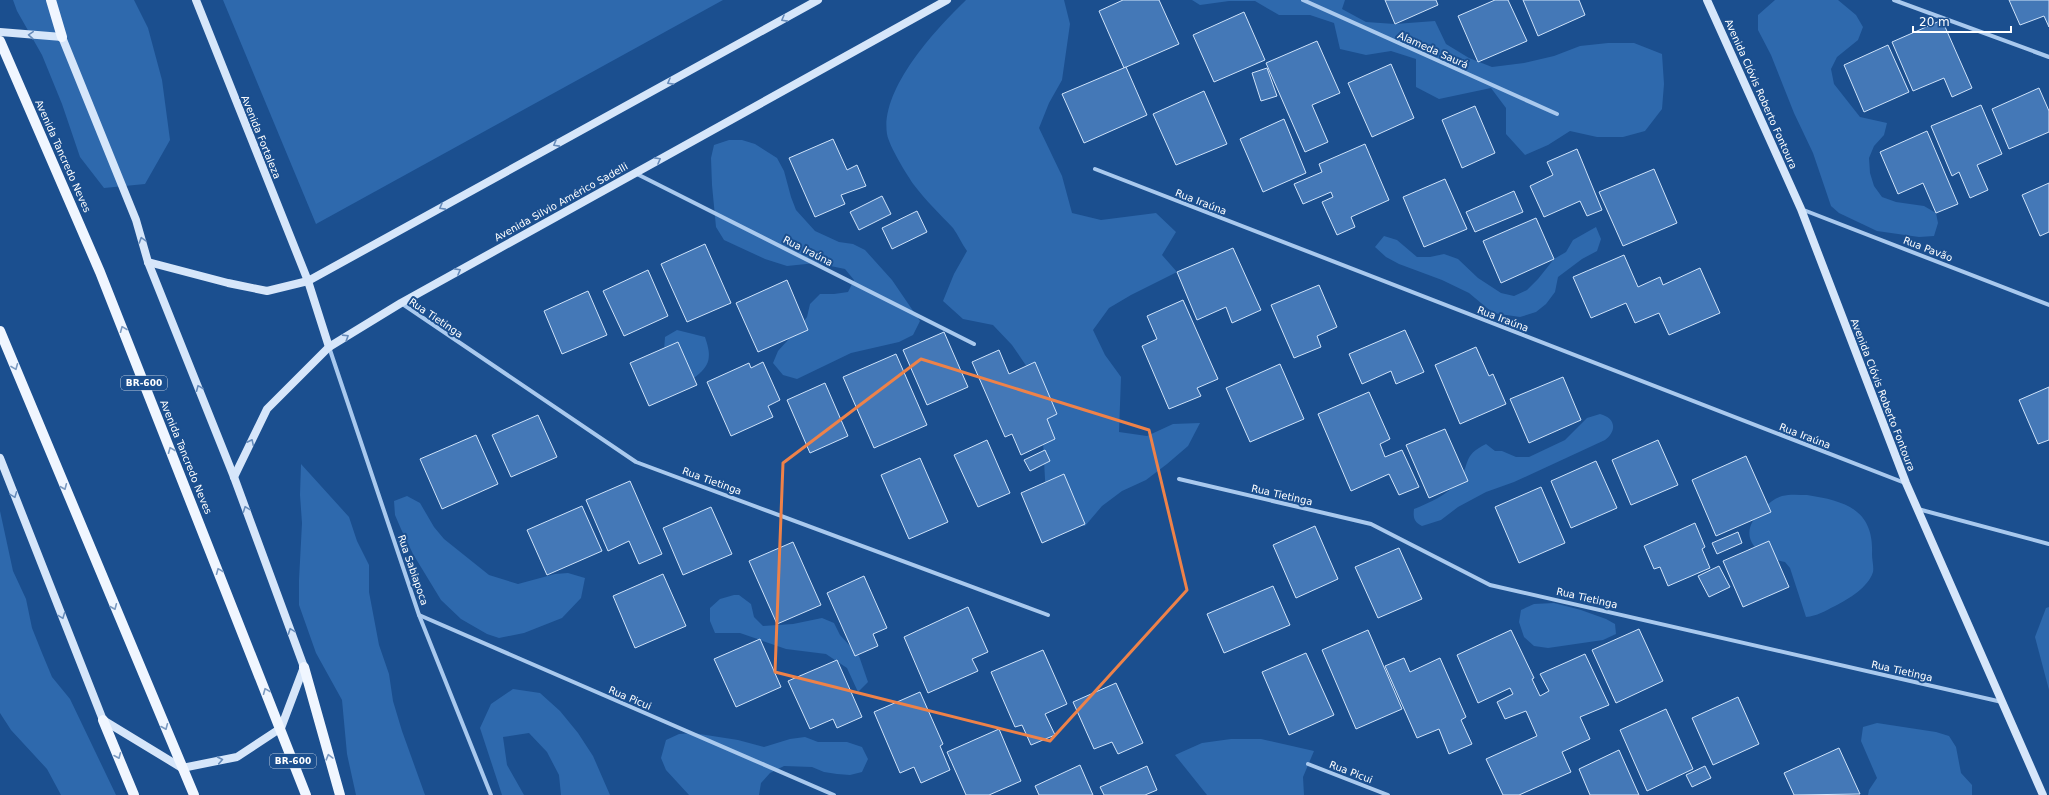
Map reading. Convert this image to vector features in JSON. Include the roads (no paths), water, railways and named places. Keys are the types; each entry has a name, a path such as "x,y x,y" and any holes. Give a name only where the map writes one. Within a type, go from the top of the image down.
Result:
{"main road":[{"path":"51,0 62,37 136,220 148,262 234,477 304,667 340,795"},
{"name":"Avenida Fortaleza","path":"196,0 308,281 329,347"},
{"path":"148,262 228,283 267,291 308,281 818,0"},
{"name":"Avenida Silvio Américo Sadelli","path":"234,477 267,409 329,347 401,303 635,172 948,0"},
{"name":"Avenida Clóvis Roberto Fontoura","path":"1708,0 1801,209 1906,483 2043,795"},
{"path":"0,32 62,37"},
{"name":"Avenida Tancredo Neves","path":"0,41 100,272 281,728 306,795"},
{"path":"0,331 194,795"},
{"path":"0,458 134,795"},
{"path":"103,720 182,768 237,757 281,728 304,667"}],"street":[{"name":"Alameda Saurá","path":"1303,0 1557,114"},
{"path":"1894,0 2049,56"},
{"name":"Rua Iraúna","path":"1095,170 1906,483"},
{"name":"Rua Iraúna","path":"635,172 974,344"},
{"name":"Rua Pavão","path":"1801,209 2049,304"},
{"name":"Rua Tietinga","path":"401,303 636,462 1048,615"},
{"name":"Rua Sabiapoca","path":"329,347 419,615 491,795"},
{"name":"Rua Tietinga","path":"1180,479 1371,524 1490,584 2002,702"},
{"path":"1918,509 2049,544"},
{"name":"Rua Picui","path":"419,615 834,795"},
{"name":"Rua Picui","path":"1308,764 1388,795"}]}
